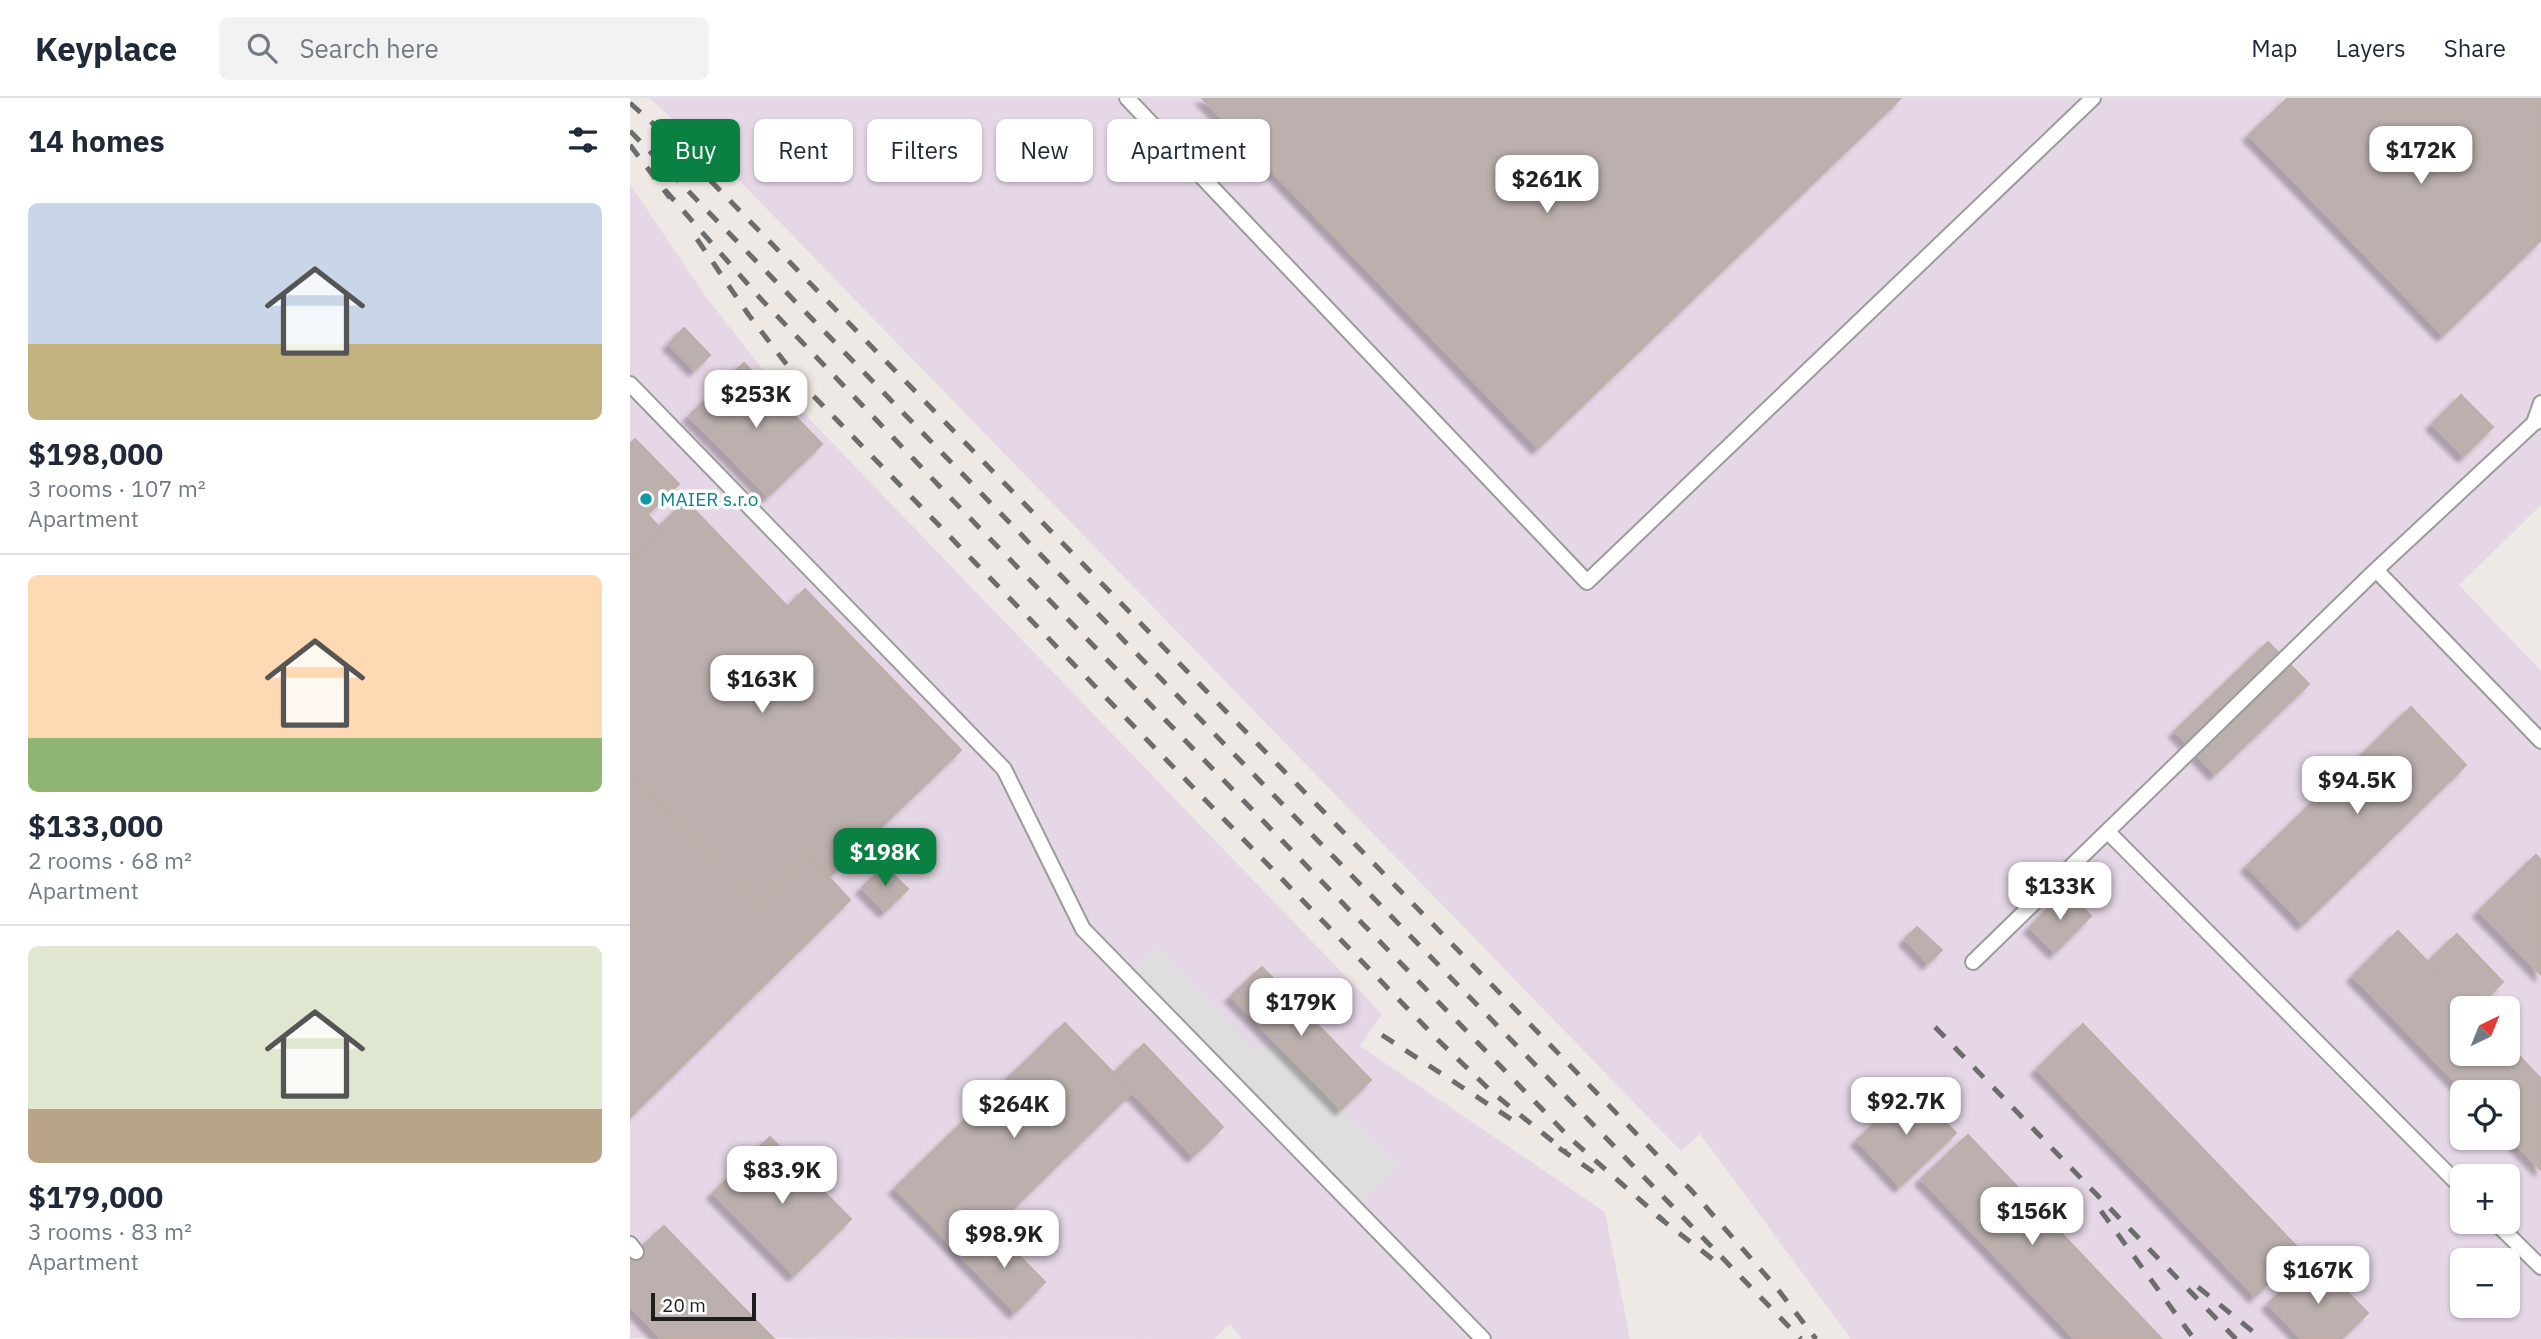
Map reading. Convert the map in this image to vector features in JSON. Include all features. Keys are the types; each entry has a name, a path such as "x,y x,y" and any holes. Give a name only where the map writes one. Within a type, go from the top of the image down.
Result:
{"lane":[{"path":"1127,98 1587,582 2093,98"},
{"path":"630,384 1004,769 1083,929 1483,1339"},
{"path":"1973,962 2376,570 2538,421 2541,402"},
{"path":"2376,570 2541,741"},
{"path":"2108,832 2450,1176"},
{"path":"2508,1234 2541,1267"}],"shaded area":[{"path":"649,98 2541,98 2541,505 2459,585 2541,671 2541,1339 1851,1339 1700,1134 1681,1151 740,181 740,119 672,119"},
{"path":"630,184 706,297 769,377 1382,1014 1360,1046 1605,1212 1630,1339 1242,1339 1230,1324 1214,1339 630,1338"},
{"path":"1158,947 1257,1051 1275,1045 1398,1166 1354,1207 1130,977"}],"building":[{"path":"1202,98 1901,98 1538,448 1270,169 1270,119 1222,119"},
{"path":"2288,98 2541,98 2541,240 2443,335 2249,135"},
{"path":"684,328 710,355 695,370 669,344"},
{"path":"744,363 822,444 768,496 689,416"},
{"path":"2461,395 2493,427 2464,456 2432,424"},
{"name":"MAIER s.r.o","path":"635,439 679,484 647,514 662,530 630,562 630,444"},
{"path":"686,501 788,607 805,589 961,750 830,876 808,854 756,905 630,775 630,562 662,530 659,527"},
{"path":"2268,642 2309,684 2215,774 2175,731"},
{"path":"2411,707 2466,765 2303,924 2247,866"},
{"path":"630,775 756,905 808,854 850,900 630,1117"},
{"path":"2536,855 2541,860 2541,975 2479,911"},
{"path":"885,866 908,889 885,911 862,888"},
{"path":"2066,891 2091,916 2055,952 2030,927"},
{"path":"1917,927 1942,950 1928,963 1905,939"},
{"path":"2398,931 2461,996 2450,996 2450,1066 2520,1066 2520,1057 2541,1079 2541,1170 2520,1148 2520,1080 2453,1080 2353,976"},
{"path":"2457,934 2503,982 2488,996 2461,996 2428,962"},
{"path":"1262,967 1371,1080 1341,1109 1231,996"},
{"path":"1065,1023 1132,1092 963,1257 895,1188"},
{"path":"2083,1024 2301,1251 2255,1296 2037,1069"},
{"path":"1144,1044 1223,1127 1193,1156 1114,1073"},
{"path":"1913,1088 1956,1133 1900,1186 1857,1140"},
{"path":"1968,1135 2162,1339 2075,1339 1921,1179"},
{"path":"770,1137 851,1219 794,1275 713,1193"},
{"path":"664,1226 774,1339 662,1339 630,1306 630,1258"},
{"path":"992,1228 1045,1282 1015,1312 962,1257"},
{"path":"2315,1259 2368,1313 2341,1339 2302,1339 2268,1304"}],"railway":[{"path":"630,103 670,139 1691,1190 1776,1287 1816,1339"},
{"path":"630,131 1801,1339"},
{"path":"630,145 670,198"},
{"path":"665,190 760,298 965,513 1571,1139 1664,1221"},
{"path":"697,239 748,314 800,382 1438,1040 1493,1093 1566,1152"},
{"path":"1935,1027 2236,1339"},
{"path":"1382,1035 1514,1121"},
{"path":"1559,1148 1602,1178"},
{"path":"2101,1211 2194,1339"},
{"path":"1657,1216 1715,1261"},
{"path":"2198,1287 2262,1339"}],"place":[{"name":"MAIER s.r.o","path":"646,499"}]}
